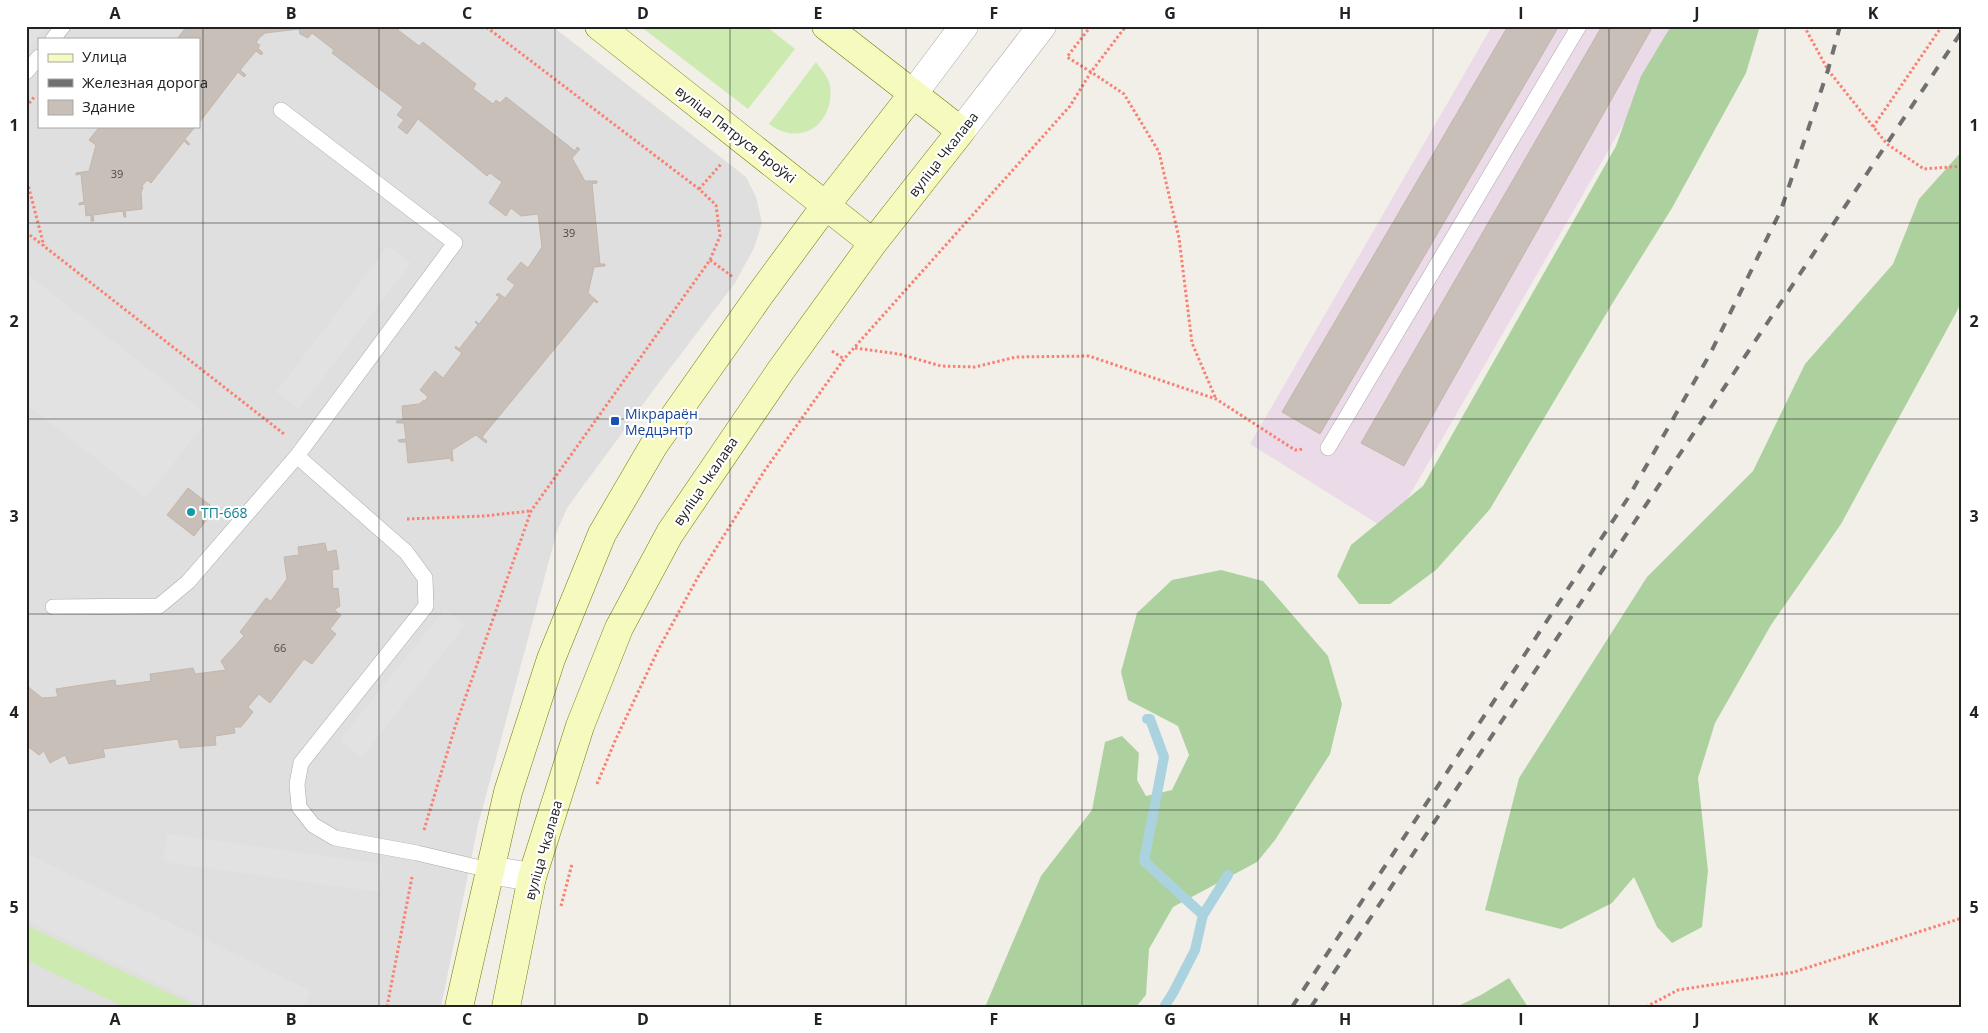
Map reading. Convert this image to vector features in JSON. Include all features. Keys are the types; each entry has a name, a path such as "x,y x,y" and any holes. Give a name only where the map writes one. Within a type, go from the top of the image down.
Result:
{"main road":[{"name":"вуліца Пятруся Броўкі","path":"599,26 873,243"},
{"path":"826,26 960,131"},
{"path":"459,1007 508,792 551,659 602,534 654,445 759,296 912,94"},
{"name":"вуліца Чкалава","path":"506,1007 532,877 584,717 619,628 670,533 776,378 873,243 960,131"}],"street":[{"path":"912,94 964,26"},
{"name":"вуліца Чкалава","path":"960,131 1042,26"},
{"path":"489,870 532,877"}],"lane":[{"path":"54,38 63,26"},
{"path":"1328,448 1578,26"},
{"path":"26,72 38,58"},
{"path":"53,607 159,606 188,582 300,452 455,243 281,110"},
{"path":"300,452 406,552 425,578 426,606 301,763 297,784 299,807 313,825 335,838 417,853 489,870"}],"path":[{"path":"387,1007 417,853 455,727 531,511 710,260 720,236 716,204 699,189 484,26"},
{"path":"1091,26 1067,57 1124,94 1159,152 1179,238 1192,342 1216,399"},
{"path":"596,786 615,740 658,650 698,577 765,470 844,359 1070,106 1091,72 1126,26"},
{"path":"1804,26 1828,70 1886,144 1924,169 1962,166"},
{"path":"1873,127 1942,26"},
{"path":"26,107 38,92"},
{"path":"699,189 728,156"},
{"path":"26,178 44,246"},
{"path":"26,232 300,452"},
{"path":"710,260 740,282"},
{"path":"855,348 899,354 941,366 975,367 1016,357 1089,356 1216,399 1295,450 1328,448"},
{"path":"830,349 844,359"},
{"path":"401,520 484,516 531,511"},
{"path":"560,906 573,860"},
{"path":"1646,1007 1678,990 1794,972 1962,918"}],"shaded area":[{"name":"Мікрараён Медцэнтр","path":"26,26 552,26 746,177 756,197 762,223 754,248 735,283 567,508 557,531 478,825 441,1007 26,1007"},
{"path":"46,26 26,52 26,27"},
{"path":"1492,26 1680,26 1389,531 1250,444"},
{"path":"388,246 411,263 299,409 276,392"},
{"path":"26,273 210,417 146,498 26,404"},
{"path":"445,609 465,625 362,757 340,740"},
{"path":"167,834 383,864 379,892 163,862"},
{"path":"26,853 311,991 303,1007 206,1007 26,920"}],"green space":[{"path":"640,26 766,26 795,49 748,109"},
{"path":"1671,26 1760,26 1746,73 1672,208 1612,304 1490,509 1436,570 1390,604 1359,604 1337,576 1351,545 1423,486 1616,146 1641,76"},
{"path":"816,62 830,85 830,99 827,111 821,121 813,128 793,134 781,131 769,124"},
{"path":"1962,151 1962,300 1841,524 1771,625 1715,723 1698,778 1708,871 1702,927 1672,943 1657,927 1634,877 1612,903 1561,929 1485,910 1519,778 1647,577 1753,471 1805,364 1893,264 1919,199"},
{"path":"1221,570 1263,581 1328,656 1342,704 1330,754 1275,840 1257,862 1173,907 1149,949 1146,995 1136,1007 985,1007 1041,876 1092,810 1105,742 1122,736 1139,753 1137,780 1146,796 1172,790 1189,755 1178,726 1128,700 1121,672 1137,613 1172,580"},
{"path":"26,925 198,1007 124,1007 26,960"},
{"path":"1509,978 1528,1007 1456,1007 1481,995"}],"building":[{"path":"187,26 400,26 398,30 419,46 423,42 476,84 473,89 493,104 496,100 500,103 506,97 575,151 577,147 580,149 572,158 585,181 597,181 597,183 592,184 600,264 605,264 605,266 594,267 588,293 598,302 594,301 482,437 487,441 486,443 476,435 452,450 453,461 451,461 451,458 408,463 406,442 399,442 398,440 406,439 404,423 397,423 396,421 403,420 402,406 419,404 425,401 428,397 420,390 435,371 443,378 462,353 455,348 456,346 459,349 478,325 476,321 479,324 500,297 496,295 498,293 505,298 515,285 507,279 521,262 528,268 542,247 538,214 521,216 511,208 506,216 489,203 502,182 490,173 487,176 418,119 407,134 398,127 404,120 397,115 403,107 332,53 334,50 312,33 308,38 300,34 299,29 265,33 259,38 256,43 260,45 258,48 263,53 261,55 256,51 240,70 246,75 244,77 238,72 200,122 200,38 178,38"},
{"path":"1508,26 1559,26 1320,434 1282,412"},
{"path":"1602,26 1653,26 1404,466 1361,443"},
{"path":"98,128 194,128 185,139 190,144 188,145 184,141 151,183 147,180 142,186 142,209 125,211 126,217 124,217 123,211 93,215 94,221 91,221 91,215 86,216 85,204 79,205 79,203 84,202 81,174 76,175 76,173 89,171 96,145 89,140"},
{"name":"ТП-668","path":"188,488 215,509 194,536 167,515"},
{"path":"325,543 327,552 336,550 339,569 332,570 333,589 338,588 340,606 334,610 341,615 330,629 336,634 312,664 304,659 270,703 259,694 248,707 253,712 241,727 234,727 235,733 215,736 216,745 180,748 178,739 103,749 105,757 69,764 65,755 50,763 44,751 39,755 26,745 26,685 42,698 58,697 56,689 115,680 116,686 151,681 150,674 193,668 195,674 226,670 221,661 244,636 240,632 266,598 271,601 287,579 284,557 299,555 298,547"}],"waterway":[{"path":"1147,719 1150,719 1164,757 1144,861 1203,915 1195,950 1164,1007"},
{"path":"1203,915 1228,875"}],"railway":[{"path":"1292,1007 1628,498 1710,354 1781,210 1828,70 1840,26"},
{"path":"1311,1007 1962,31"}],"place":[{"name":"Мікрараён Медцэнтр","path":"615,421"},
{"name":"ТП-668","path":"191,512"}]}
